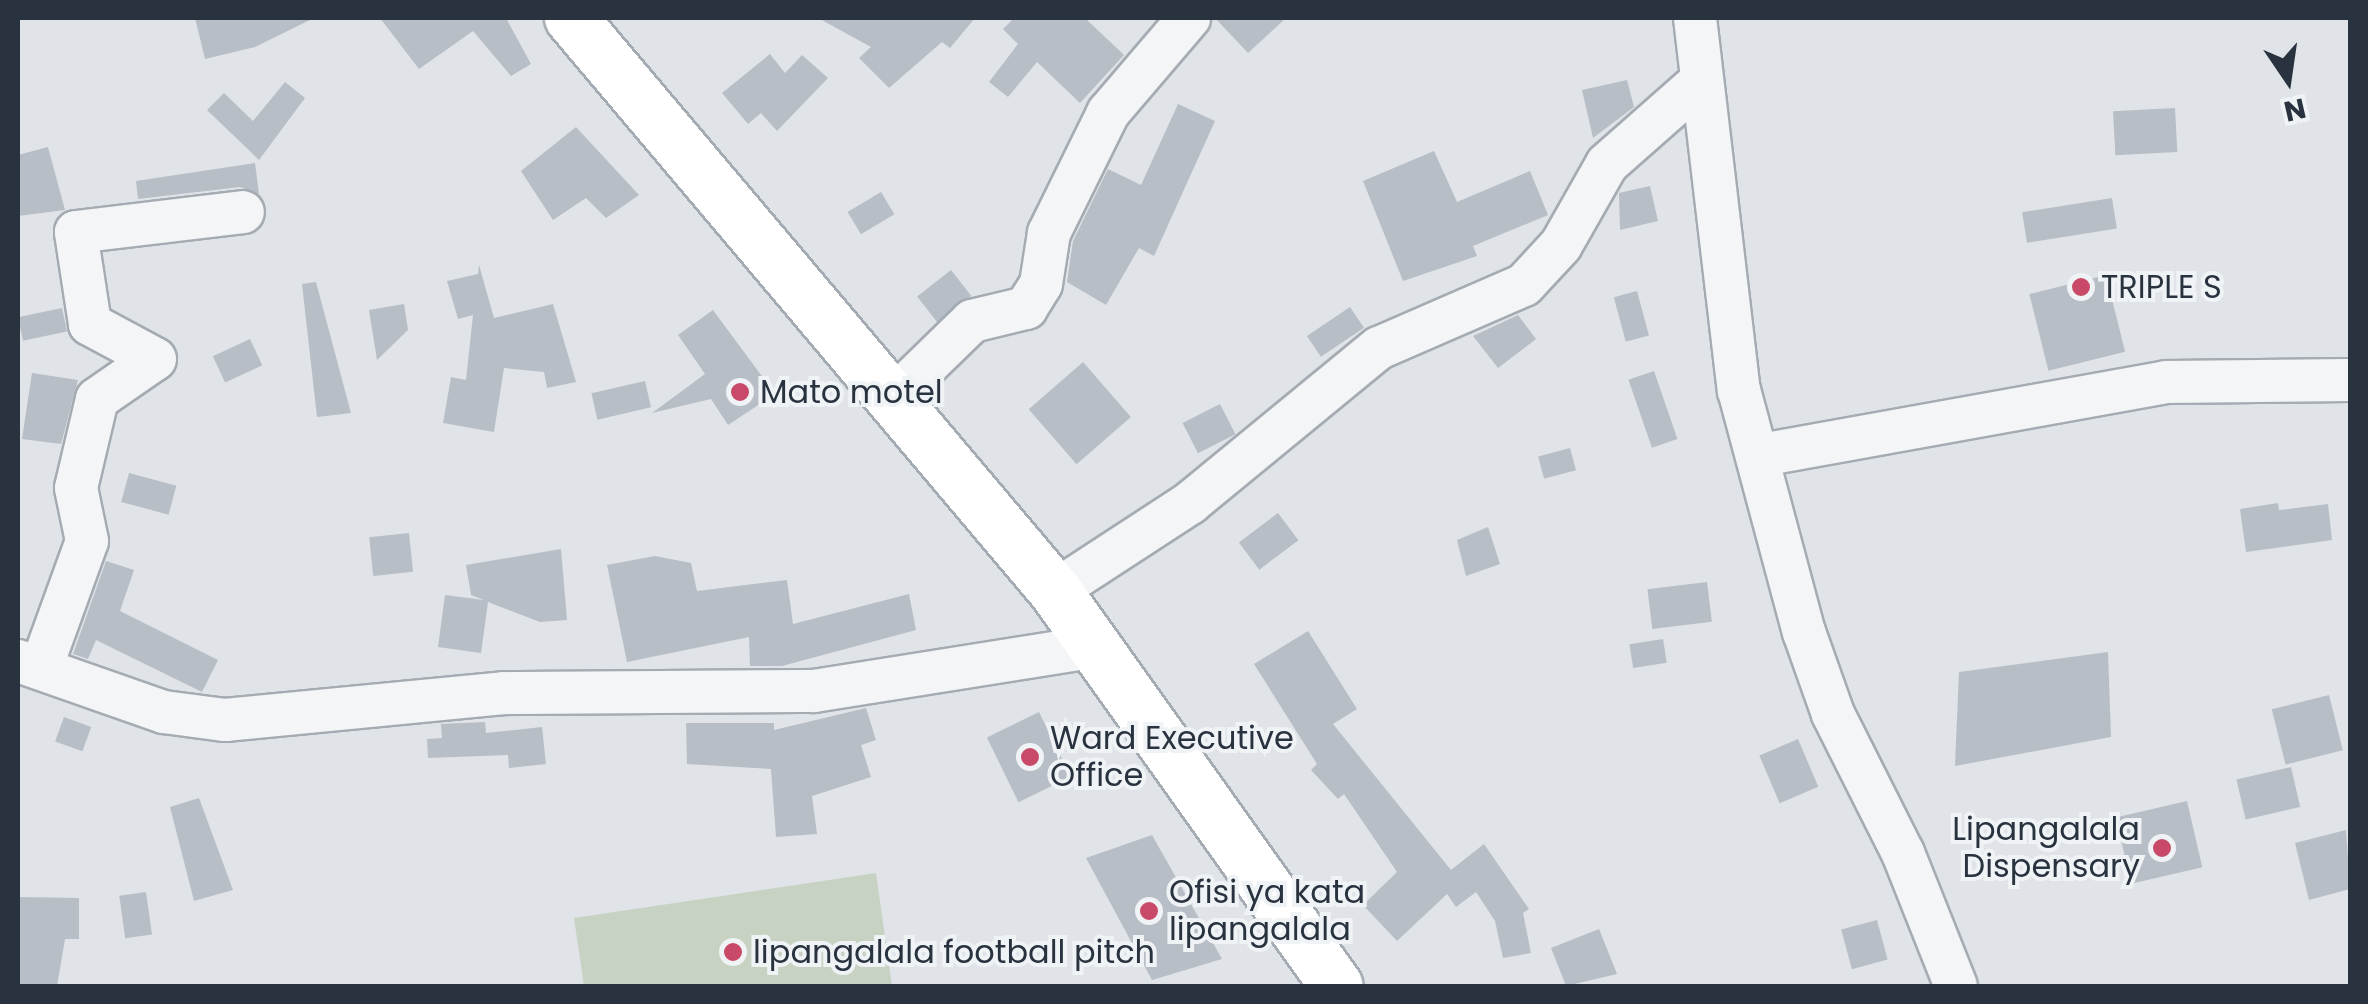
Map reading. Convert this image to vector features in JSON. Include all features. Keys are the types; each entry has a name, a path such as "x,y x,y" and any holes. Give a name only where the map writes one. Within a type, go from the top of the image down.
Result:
{"main road":[{"path":"571,18 896,395 1055,590 1336,986"}],"street":[{"path":"896,395 972,321 1026,308 1041,284 1049,233 1108,113 1189,18"},
{"path":"1695,18 1736,372 1833,714 1903,853 1956,986"},
{"path":"1055,590 1203,492 1379,348 1524,284 1561,245 1607,164 1700,82"},
{"path":"243,212 76,232 90,324 155,359 97,399 76,488 87,540 29,665 164,712 225,720 504,692 814,690 1093,647"},
{"path":"1761,455 2166,382 2350,380"}],"green space":[{"name":"lipangalala football pitch","path":"876,873 892,986 584,986 574,918"}],"building":[{"path":"195,18 314,18 255,47 205,59"},
{"path":"380,18 506,18 531,64 511,76 473,31 419,69"},
{"path":"818,18 975,18 950,48 942,42 889,88 859,58 871,47"},
{"path":"1014,18 1085,18 1124,55 1080,103 1037,62 1008,97 989,82 1018,44 1003,29"},
{"path":"1215,18 1286,18 1248,53"},
{"path":"770,54 785,73 802,55 828,78 777,131 761,113 748,124 722,93"},
{"path":"1627,80 1634,107 1593,138 1582,90"},
{"path":"285,82 305,98 259,160 207,110 224,93 253,121"},
{"path":"1178,104 1215,121 1154,256 1139,248 1106,305 1067,282 1073,241 1108,169 1141,185"},
{"path":"2175,108 2177,152 2115,155 2113,111"},
{"path":"576,127 639,195 606,218 586,198 553,220 521,171"},
{"path":"48,147 65,210 18,216 18,155"},
{"path":"1434,151 1457,202 1530,171 1548,215 1473,246 1477,256 1403,281 1363,181"},
{"path":"255,163 259,194 240,187 138,199 136,181"},
{"path":"1650,186 1658,221 1620,230 1619,193"},
{"path":"881,192 894,214 861,234 848,212"},
{"path":"2112,198 2117,229 2027,243 2022,212"},
{"path":"479,265 494,318 553,304 576,382 547,388 544,372 504,368 494,432 443,423 451,377 466,380 473,315 458,319 447,281 478,274"},
{"path":"951,270 971,296 937,322 917,296"},
{"path":"2106,275 2125,352 2048,371 2029,294"},
{"path":"316,282 351,413 317,417 302,284"},
{"path":"1637,291 1649,335 1626,342 1614,297"},
{"path":"404,304 408,330 377,360 369,310"},
{"path":"1350,307 1364,328 1321,357 1307,336"},
{"path":"62,308 67,331 23,341 18,317"},
{"path":"713,310 775,394 728,425 711,399 652,413 705,374 678,335"},
{"path":"1518,315 1536,339 1498,368 1473,336"},
{"path":"250,339 262,365 225,383 213,356"},
{"path":"1083,362 1131,417 1077,464 1029,409"},
{"path":"1654,371 1677,439 1652,448 1628,380"},
{"path":"32,373 78,380 61,444 22,439"},
{"path":"645,381 651,407 597,420 591,393"},
{"path":"1220,404 1235,434 1198,453 1183,423"},
{"path":"1570,448 1576,470 1544,479 1538,457"},
{"path":"129,473 176,486 169,515 121,502"},
{"path":"2278,503 2279,510 2328,504 2332,540 2246,552 2240,509"},
{"path":"1278,513 1298,540 1259,570 1239,542"},
{"path":"1488,527 1500,564 1466,576 1457,540"},
{"path":"409,533 413,572 373,576 369,537"},
{"path":"561,549 567,620 540,622 488,602 481,653 438,647 445,595 484,600 471,595 466,565"},
{"path":"655,556 691,563 697,591 787,580 793,624 909,594 916,630 782,666 750,666 749,637 627,662 607,565"},
{"path":"106,561 134,570 120,611 218,660 202,692 96,640 88,659 73,654"},
{"path":"1707,582 1712,622 1652,629 1647,589"},
{"path":"1308,631 1357,709 1333,724 1451,870 1484,844 1529,909 1523,913 1531,953 1503,958 1495,921 1476,892 1456,907 1447,894 1397,941 1363,905 1397,872 1344,794 1338,799 1311,770 1317,764 1254,664"},
{"path":"1663,639 1667,663 1633,668 1629,644"},
{"path":"2108,652 2111,737 1955,766 1959,672"},
{"path":"2329,695 2343,750 2286,765 2272,709"},
{"path":"866,708 876,740 861,745 871,777 812,796 817,834 776,837 771,769 687,764 686,723 774,723 774,730"},
{"path":"1039,712 1071,777 1018,802 987,737"},
{"path":"64,717 91,727 82,751 55,741"},
{"path":"485,722 486,733 542,727 546,764 509,768 508,755 428,758 427,739 442,738 441,724"},
{"path":"1798,739 1818,787 1780,803 1759,755"},
{"path":"2291,767 2300,807 2246,820 2236,780"},
{"path":"199,798 233,890 194,901 170,807"},
{"path":"2187,801 2202,867 2131,884 2116,817"},
{"path":"2346,830 2350,889 2309,900 2295,843"},
{"path":"1152,835 1222,959 1152,980 1086,858"},
{"path":"146,892 152,935 125,938 119,896"},
{"path":"18,897 79,898 79,939 65,939 57,986 18,986"},
{"path":"1877,920 1888,960 1852,969 1841,930"},
{"path":"1599,929 1617,974 1566,986 1551,948"}],"place":[{"name":"TRIPLE S","path":"2081,287"},
{"name":"Mato motel","path":"740,392"},
{"name":"Ward Executive Office","path":"1030,757"},
{"name":"Lipangalala Dispensary","path":"2162,848"},
{"name":"Ofisi ya kata lipangalala","path":"1149,911"},
{"name":"lipangalala football pitch","path":"733,952"}]}
